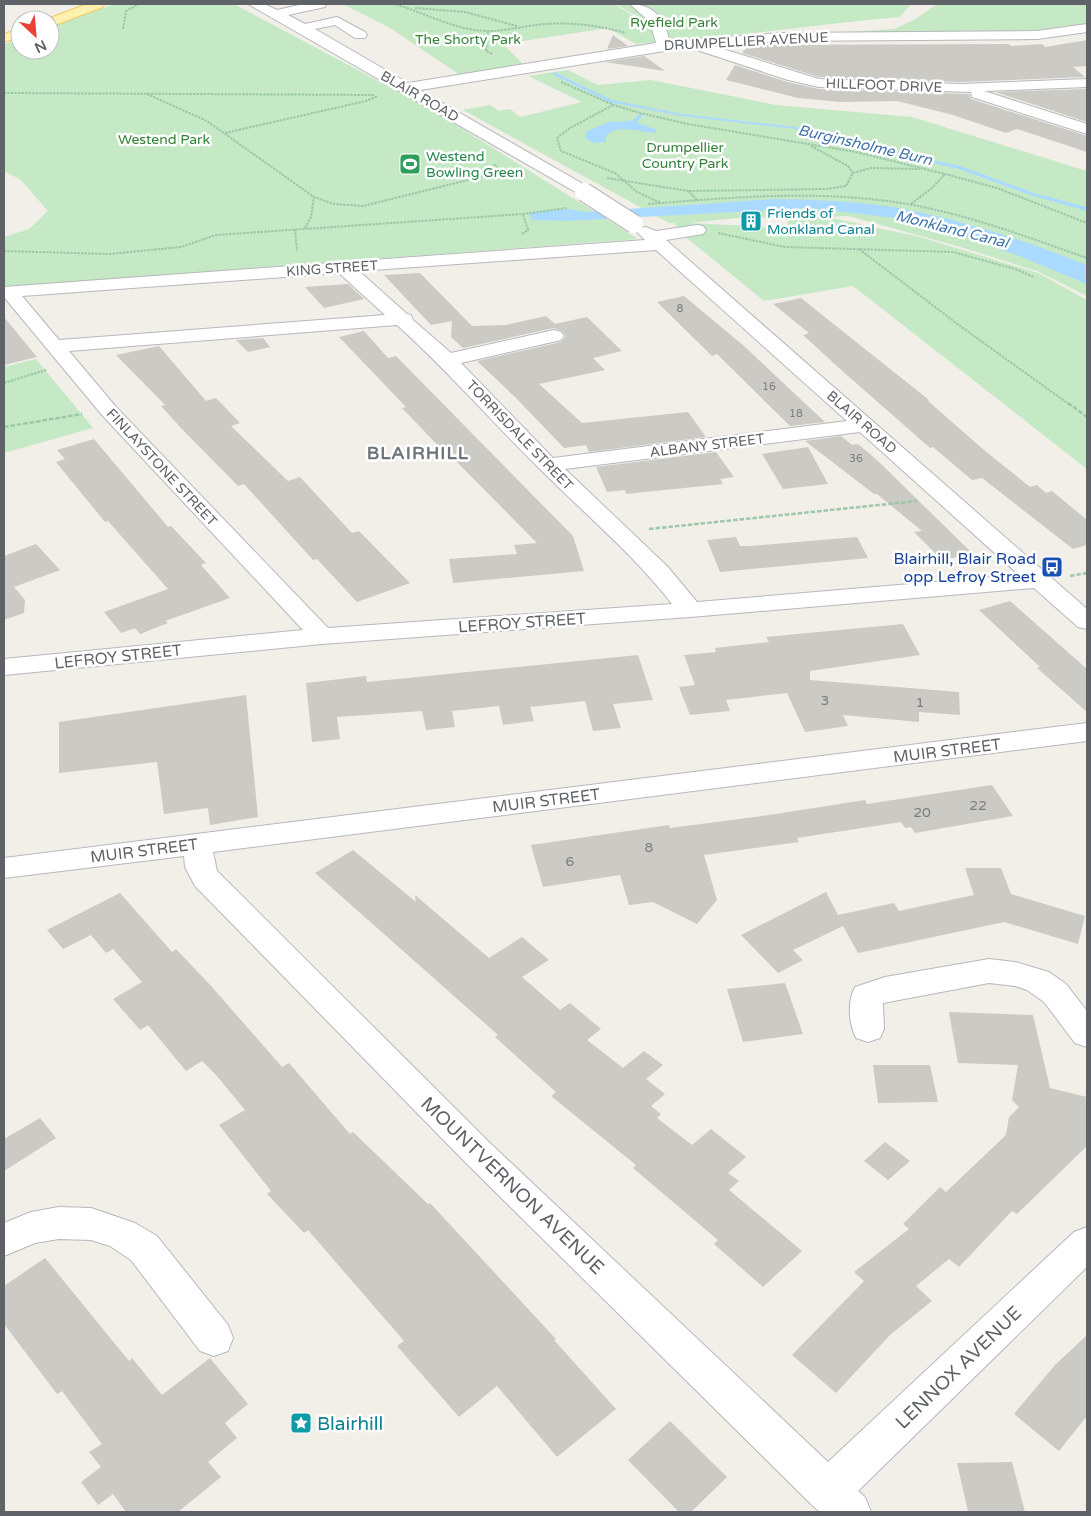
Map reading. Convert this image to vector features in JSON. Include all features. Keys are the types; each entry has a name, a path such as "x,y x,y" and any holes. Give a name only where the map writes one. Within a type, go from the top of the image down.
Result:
{"main road":[{"path":"60,18 98,4"}],"street":[{"name":"BLAIR ROAD","path":"254,4 303,28 407,88 584,192 657,240 1087,622"},
{"path":"636,4 652,15 662,29 663,43 666,45"},
{"path":"277,14 319,7 360,35"},
{"path":"303,28 337,21"},
{"name":"DRUMPELLIER AVENUE","path":"407,88 688,42 783,37 1037,35 1087,28"},
{"name":"HILLFOOT DRIVE","path":"688,42 804,81 961,88 1087,83"},
{"path":"961,88 1087,129"},
{"name":"KING STREET","path":"6,292 344,268 657,240 697,230"},
{"name":"TORRISDALE STREET","path":"344,268 407,322 447,360 548,465 659,571 690,610"},
{"name":"FINLAYSTONE STREET","path":"6,292 108,410 322,636"},
{"path":"277,345 271,339 407,322"},
{"path":"53,346 407,322"},
{"path":"447,360 554,336"},
{"name":"ALBANY STREET","path":"548,465 865,425"},
{"name":"LEFROY STREET","path":"4,667 322,636 690,610 1040,580"},
{"name":"MUIR STREET","path":"4,868 1087,732"},
{"name":"MOUNTVERNON AVENUE","path":"197,844 200,867 206,878 478,1153 839,1502"},
{"path":"868,1029 866,996 885,989 989,971 1015,974 1038,981 1055,993 1087,1034"},
{"path":"4,1240 31,1228 58,1223 91,1224 122,1234 144,1248 214,1338"},
{"name":"LENNOX AVENUE","path":"839,1502 1087,1243"}],"path":[{"path":"123,29 126,11 139,4"},
{"path":"393,4 414,8 465,12 520,27"},
{"path":"414,8 440,21 488,31 547,24 596,25 622,30 649,48"},
{"path":"532,68 614,105 688,124 728,129 856,152 929,170 997,188 1087,223"},
{"path":"4,94 381,95 366,101 225,133"},
{"path":"148,94 207,121 314,197 344,206 372,204 495,173 498,169 487,160"},
{"path":"614,105 599,116 566,129 557,138 562,151 615,173 619,179 637,192 661,203"},
{"path":"811,145 848,166 853,173"},
{"path":"565,182 619,179 688,191 827,189 846,186 853,173 871,168 929,170"},
{"path":"911,204 932,188 945,174"},
{"path":"688,191 697,201"},
{"path":"643,205 812,195 911,204 1017,233 1087,258"},
{"path":"305,228 312,217 314,197"},
{"path":"4,252 109,254 181,247 216,235 523,214 574,208"},
{"path":"697,230 733,235 785,247 966,254 1015,268 1034,277"},
{"path":"859,249 956,323 1087,417"},
{"path":"4,383 68,362"},
{"path":"4,427 108,410"},
{"path":"616,532 948,498"}],"green space":[{"name":"Westend Park","path":"115,4 234,4 429,108 638,239 4,287 4,237 29,229 48,211 21,180 4,171 4,44 10,42 10,60 60,60 60,23"},
{"name":"The Shorty Park","path":"343,4 614,4 651,26 655,42 636,44 608,28 503,44 523,64 460,75 390,28"},
{"name":"Ryefield Park","path":"616,4 911,4 900,17 659,42 656,27"},
{"path":"937,4 1087,4 1087,25 1036,31 830,33 895,29 917,18"},
{"name":"Drumpellier Country Park","path":"568,70 598,85 651,80 776,105 912,117 1087,171 1087,296 1037,271 964,248 848,216 828,217 920,237 1038,273 1087,300 1087,469 853,286 764,301 682,234 674,223 669,223 463,110 490,105 499,111 510,109 520,117 582,102 528,76","holes":["790,217 786,228 690,223 737,218"]},
{"path":"36,359 93,428 4,453 4,367"}],"water":[{"path":"632,121 655,129 657,132 618,130 606,136 606,142 593,143 585,138 586,132 608,122"},
{"name":"Monkland Canal","path":"775,199 824,200 872,204 928,214 974,226 1020,240 1087,265 1087,284 1022,257 966,237 896,218 810,208 565,221 532,220 529,213 569,209 585,212"}],"building":[{"path":"613,35 628,46 607,49"},
{"path":"1087,40 1087,66 1073,67 1085,77 961,82 819,77 742,53 749,45 1009,44 1011,46 1042,44 1045,47"},
{"path":"644,56 665,71 605,62"},
{"path":"735,65 787,82 819,89 969,94 971,99 1087,136 1087,152 1017,129 1006,133 953,115 897,101 840,102 798,98 726,80"},
{"path":"1087,89 1087,122 995,92"},
{"path":"420,273 472,326 506,325 546,316 555,324 587,317 622,351 593,358 605,370 539,384 582,423 688,412 706,437 589,452 586,445 564,448 477,361 561,342 566,336 562,331 554,328 463,348 451,337 452,321 431,325 384,275"},
{"path":"348,284 364,299 324,308 305,287"},
{"path":"684,296 744,346 825,422 790,426 717,354 712,356 657,302"},
{"path":"801,298 929,400 984,450 1030,487 1037,485 1046,493 1052,491 1087,520 1087,545 1073,549 982,478 972,480 933,447 930,448 803,335 809,333 773,304"},
{"path":"4,317 37,357 4,365"},
{"path":"364,331 388,358 396,356 573,536 584,571 453,583 449,559 517,554 514,545 537,543 451,456 449,457 402,408 406,407 339,337"},
{"path":"263,338 270,347 248,352 236,340"},
{"path":"159,346 206,401 216,398 240,423 231,426 288,481 300,477 352,533 359,531 410,583 357,602 317,559 313,560 244,484 238,486 180,427 161,406 165,405 116,355"},
{"path":"841,436 852,445 858,444 878,461 973,554 942,560 914,532 922,531 877,494 874,494 805,441"},
{"path":"94,439 168,527 171,526 206,563 201,565 230,598 165,621 168,623 140,634 135,628 121,633 104,612 168,589 108,521 105,522 56,462 65,459 57,450"},
{"path":"808,447 828,484 783,489 762,454"},
{"path":"716,452 734,477 720,479 723,484 626,494 625,490 607,492 596,467"},
{"path":"736,537 740,546 750,546 857,537 868,558 720,572 707,540"},
{"path":"36,544 60,570 14,587 25,600 24,613 4,620 4,556"},
{"path":"1010,601 1087,669 1087,712 1037,668 1040,667 979,610"},
{"path":"903,624 920,655 810,671 810,680 959,692 960,715 919,712 919,722 843,715 848,726 805,732 787,693 726,700 730,711 690,715 679,687 695,685 684,655 716,652 715,648 769,642 766,637"},
{"path":"638,655 653,700 613,704 621,728 593,731 585,701 530,707 534,721 503,725 499,706 452,711 455,727 426,730 422,711 337,717 340,739 312,742 306,683 366,676 367,682"},
{"path":"246,695 258,817 210,825 208,808 164,814 157,762 59,773 59,722"},
{"path":"992,785 1013,816 915,833 911,827 905,828 901,822 797,838 799,842 704,855 717,900 697,924 653,902 629,905 620,875 543,887 531,845 669,825 670,828 769,815 865,800 867,804"},
{"path":"353,850 416,902 415,895 489,958 522,937 549,960 522,977 560,1010 570,1003 601,1029 587,1040 623,1068 644,1051 663,1065 646,1079 665,1094 651,1106 661,1114 657,1118 692,1145 711,1129 746,1157 728,1173 739,1181 729,1190 802,1251 763,1287 714,1244 718,1240 633,1168 636,1165 551,1096 556,1092 495,1037 498,1035 315,873"},
{"path":"965,868 1001,868 1011,894 1085,916 1078,944 1004,922 858,953 843,926 793,950 803,960 778,973 741,935 826,892 838,915 894,903 899,911 974,895"},
{"path":"120,893 172,952 176,949 212,987 282,1067 289,1063 350,1134 353,1132 428,1204 430,1203 556,1339 554,1340 616,1409 557,1457 497,1386 459,1417 397,1346 404,1341 308,1230 304,1233 267,1194 271,1191 219,1125 245,1110 202,1061 186,1071 148,1025 140,1030 113,999 142,982 113,949 106,953 91,935 63,949 47,930"},
{"path":"785,983 803,1034 743,1042 727,989"},
{"path":"949,1012 1033,1015 1050,1088 1087,1097 1087,1146 1017,1214 1012,1211 959,1267 949,1259 916,1286 932,1301 890,1335 836,1393 792,1355 864,1281 854,1272 909,1229 903,1224 940,1187 946,1192 1006,1135 1009,1117 1019,1107 1012,1100 1018,1065 958,1063"},
{"path":"873,1065 930,1065 938,1102 878,1103"},
{"path":"40,1118 56,1138 4,1171 4,1139"},
{"path":"885,1142 910,1161 888,1180 864,1161"},
{"path":"45,1258 129,1361 132,1358 162,1395 210,1358 248,1404 225,1423 237,1438 208,1462 221,1477 178,1512 126,1512 113,1494 98,1505 81,1482 101,1467 89,1452 102,1444 62,1391 57,1394 4,1324 4,1286"},
{"path":"1087,1335 1087,1416 1059,1451 1014,1414 1055,1365"},
{"path":"670,1421 727,1477 691,1512 679,1512 628,1460"},
{"path":"1012,1462 1025,1512 968,1512 957,1463"}],"waterway":[{"name":"Burginsholme Burn","path":"554,73 611,101 682,115 813,130 867,146 961,168 1032,194 1087,209"},
{"path":"634,122 642,114"}],"place":[{"name":"Westend Bowling Green","path":"410,164"},
{"name":"Friends of Monkland Canal","path":"751,221"},
{"name":"Blairhill, Blair Road opp Lefroy Street","path":"1052,567"},
{"name":"Blairhill","path":"301,1423"}],"district":[{"name":"BLAIRHILL","path":"418,453"}]}
